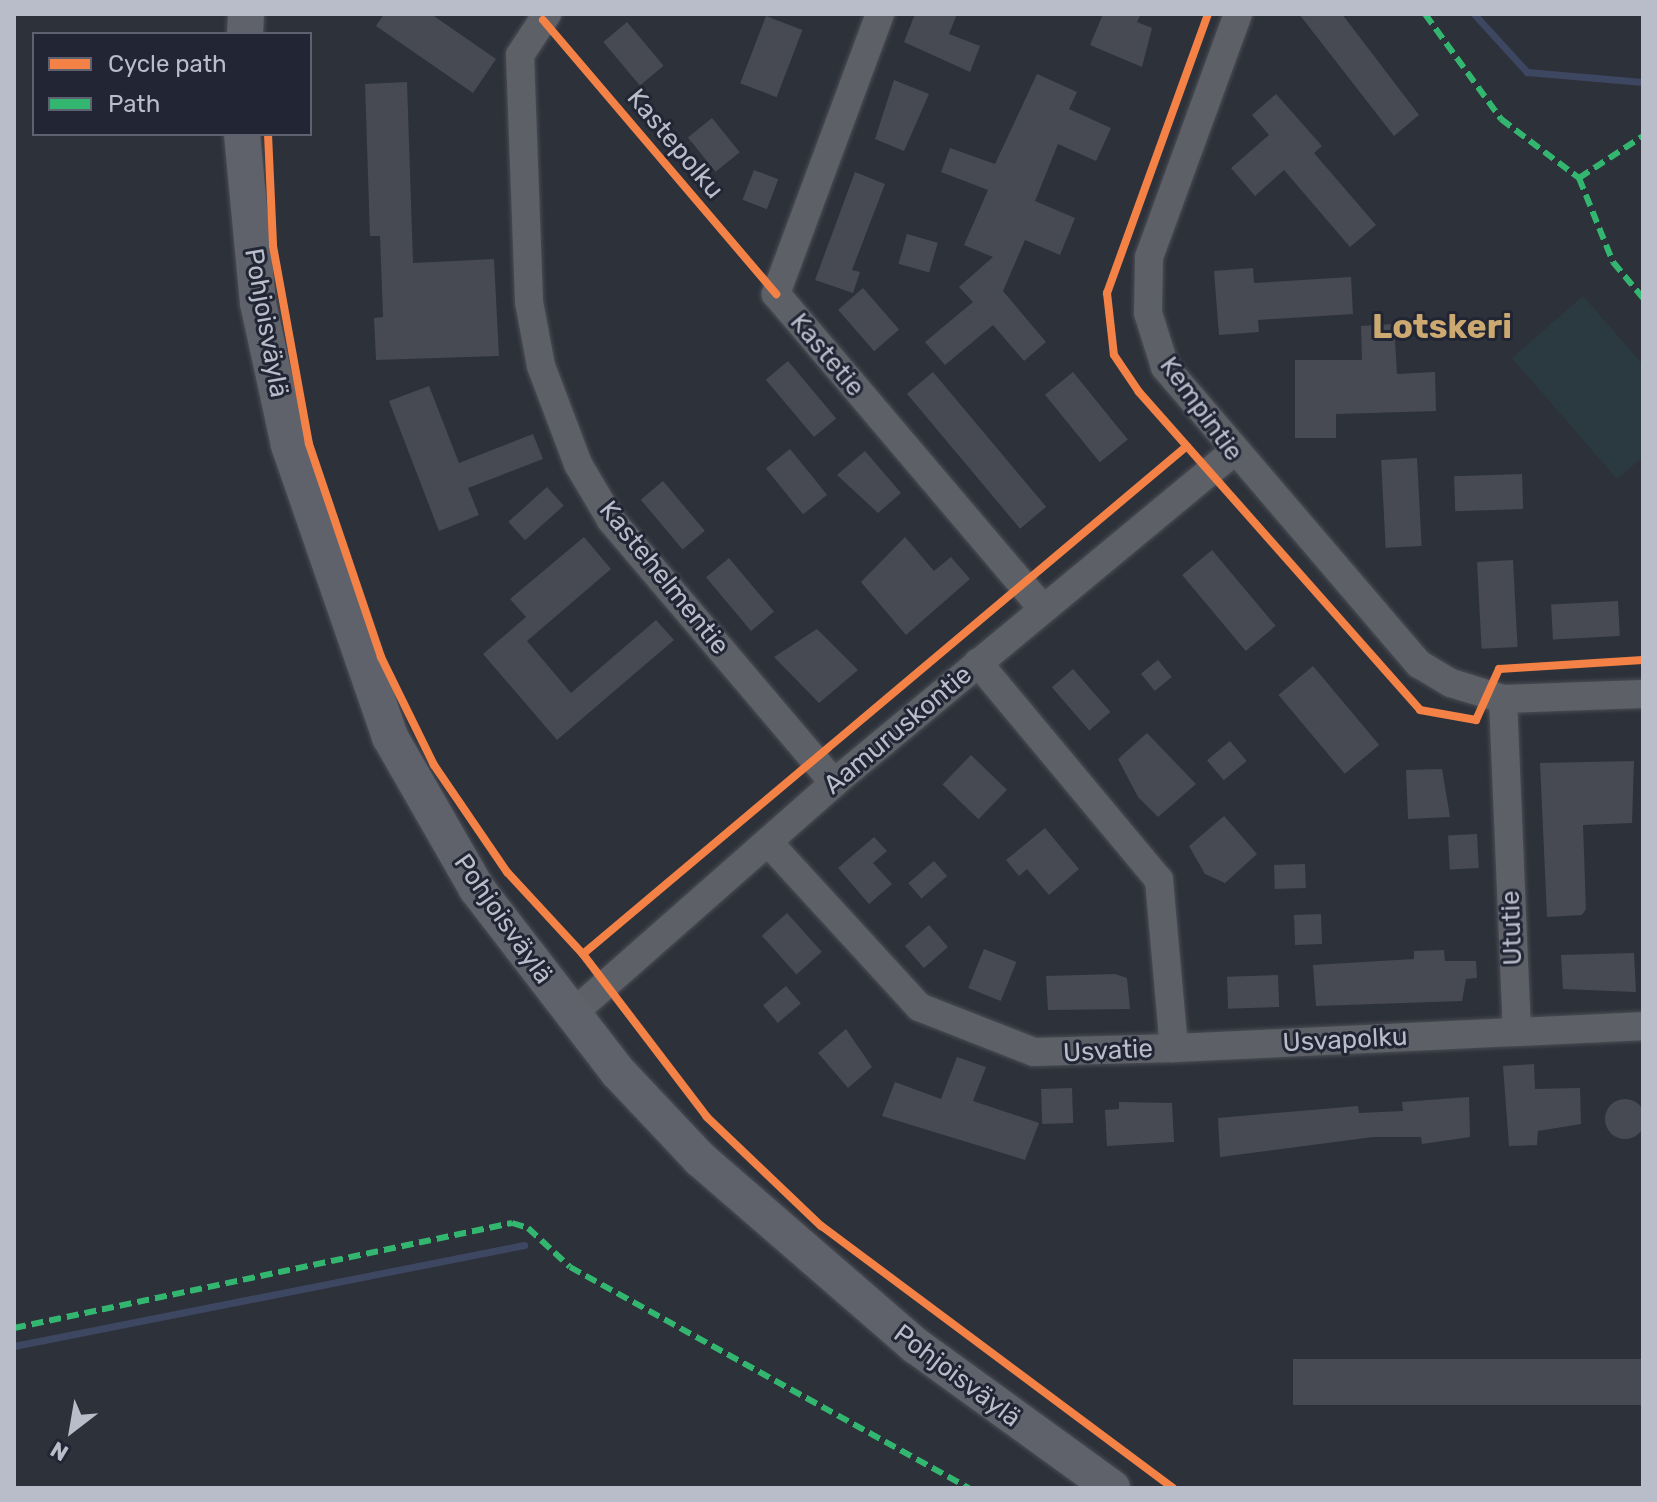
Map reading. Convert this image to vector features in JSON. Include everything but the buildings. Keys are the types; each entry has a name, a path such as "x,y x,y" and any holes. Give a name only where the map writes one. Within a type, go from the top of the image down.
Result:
{"main road":[{"name":"Pohjoisväylä","path":"242,136 258,303 289,445 390,737 477,889 571,1015 700,1159 807,1259 1112,1488"}],"street":[{"name":"Kastetie","path":"880,14 776,294 1041,607"},
{"name":"Kempintie","path":"1238,14 1156,229 1147,284 1165,367 1232,453 1419,664 1451,683 1503,699 1643,694"},
{"name":"Kastehelmentie","path":"545,17 520,55 529,302 541,366 567,436 611,520 834,783"},
{"name":"Aamuruskontie","path":"571,1015 834,783 1041,607 1232,453"},
{"name":"Usvatie","path":"768,842 919,1007 1043,1053 1174,1048 1159,880 978,663"},
{"name":"Ututie","path":"1503,699 1517,1032"},
{"path":"1517,1032 1643,1026"},
{"name":"Usvapolku","path":"1174,1048 1517,1032"}],"shaded area":[{"path":"1583,296 1643,365 1643,457 1617,479 1512,358"}],"waterway":[{"path":"1474,14 1527,72 1643,82"},
{"path":"14,1346 524,1245"}],"marked path":[{"path":"1425,14 1501,119 1579,178 1613,262 1643,298"},
{"path":"1579,178 1643,136"},
{"path":"14,1328 512,1223 528,1228 570,1267 969,1488"}],"cycle path":[{"path":"1208,14 1107,293 1114,355 1139,392 1420,710 1476,720 1499,669 1643,660"},
{"name":"Kastepolku","path":"543,20 776,294"},
{"path":"268,136 273,246 309,444 381,657 434,765 507,872 583,954"},
{"path":"1173,1488 821,1226 707,1117 583,954 1187,446"}],"district":[{"name":"Lotskeri","path":"1442,327"}]}
